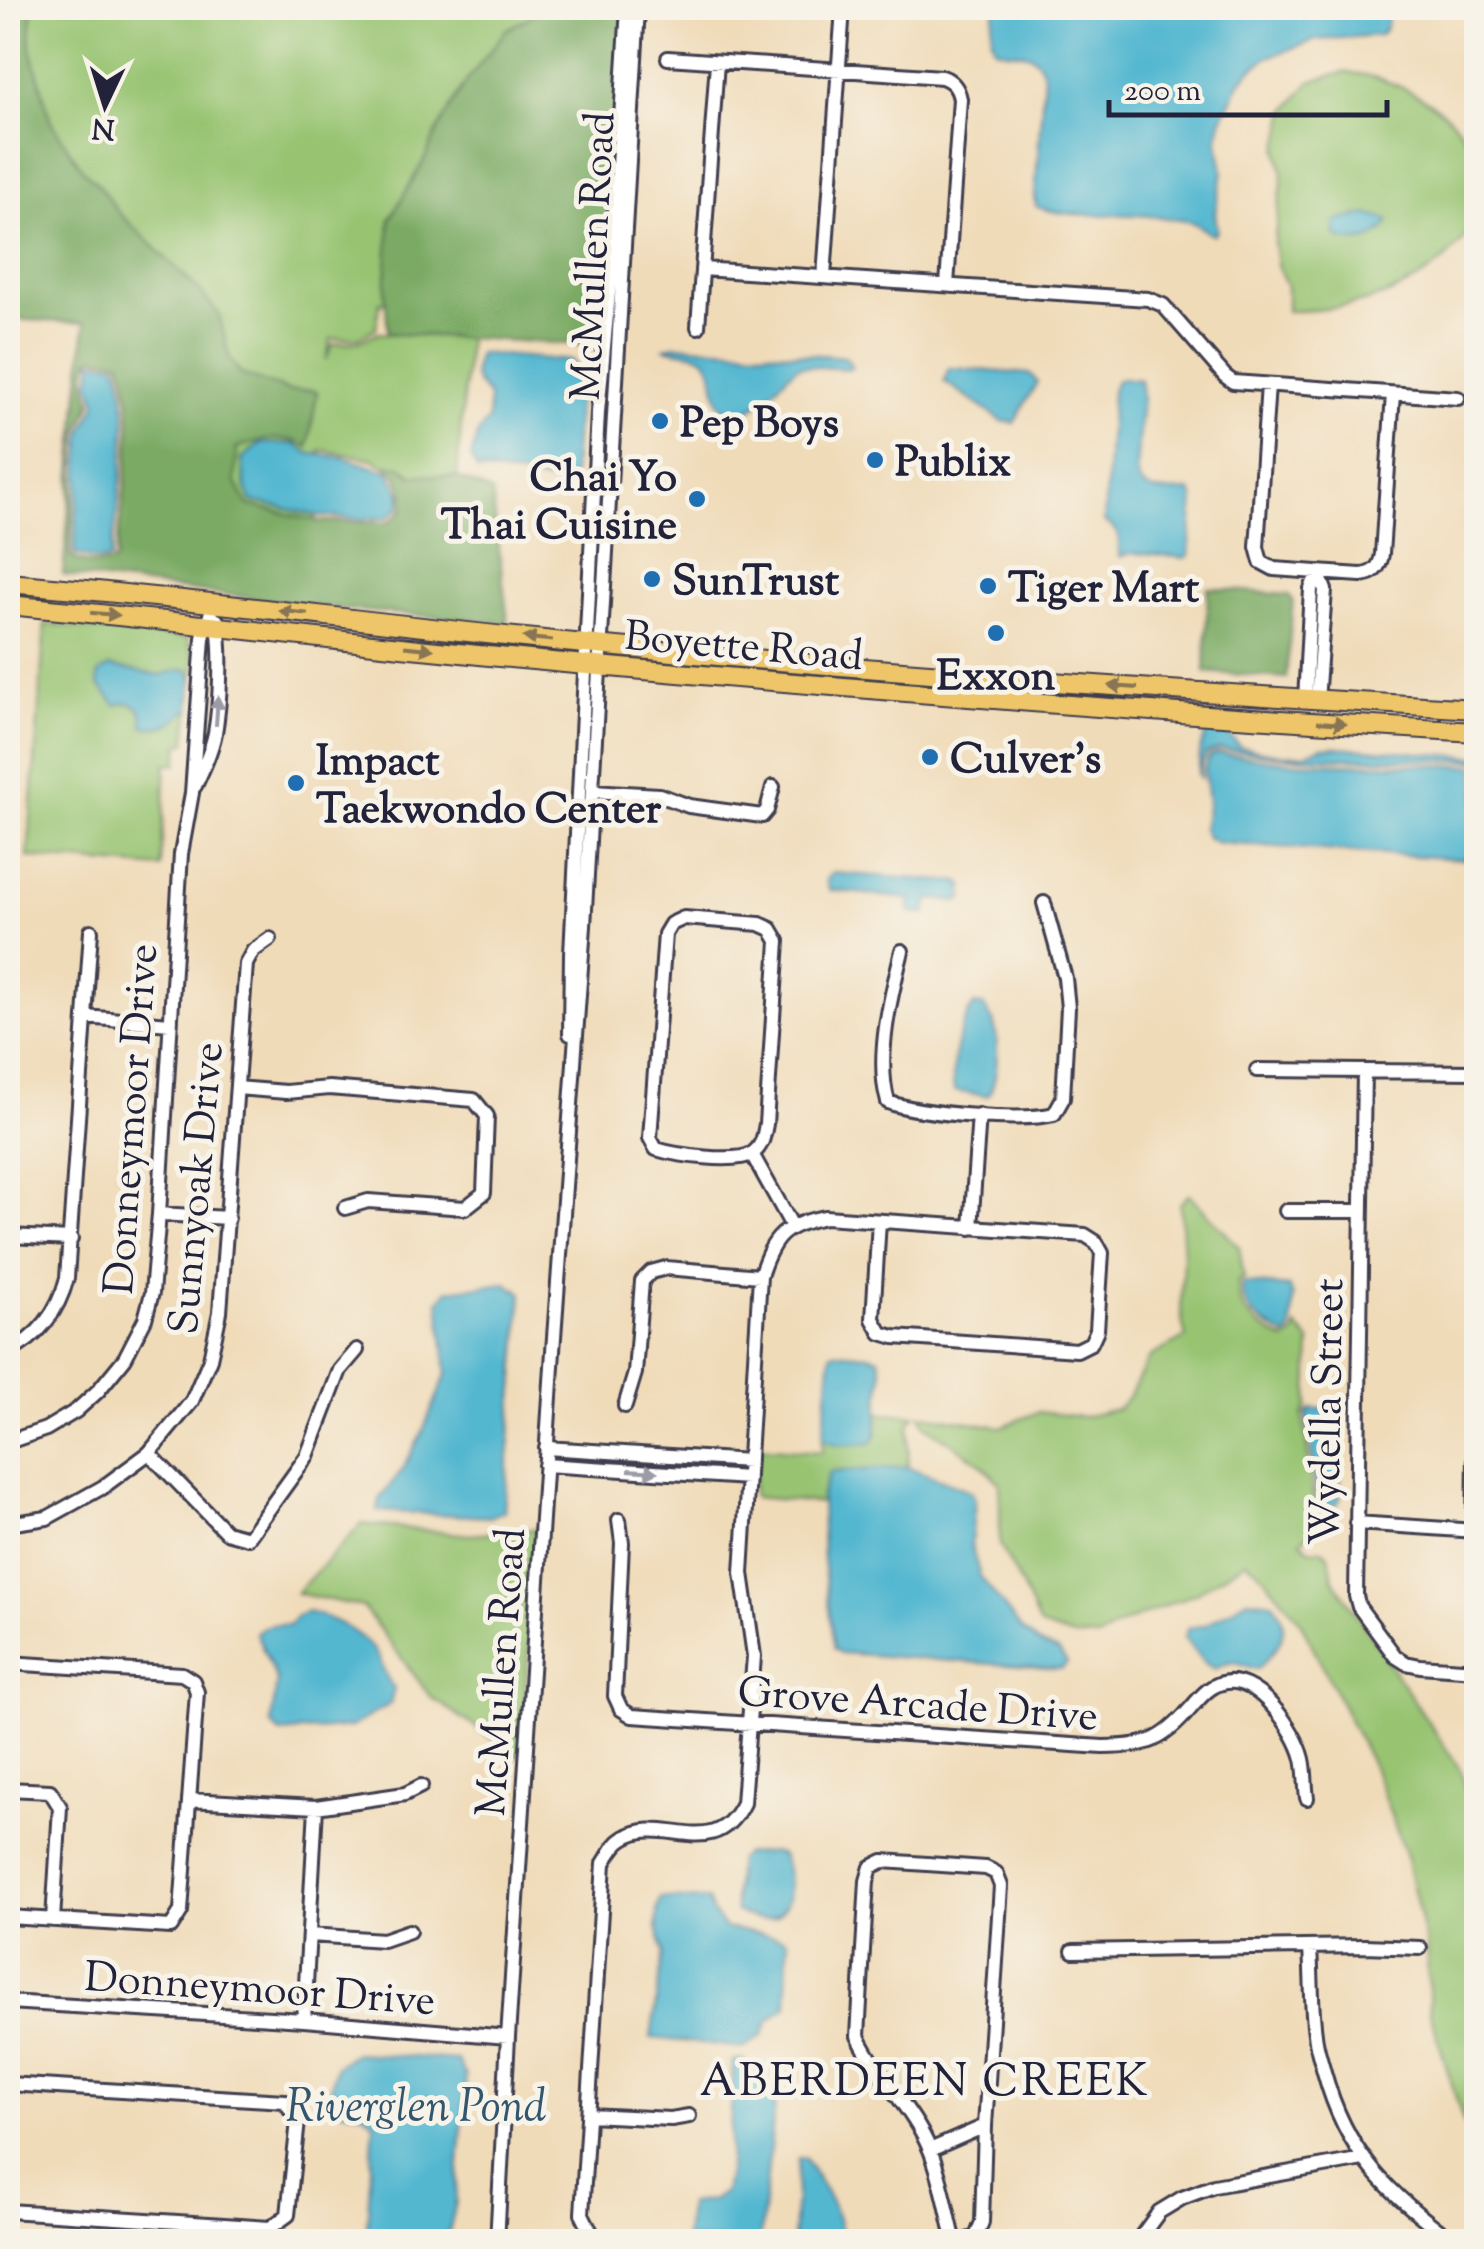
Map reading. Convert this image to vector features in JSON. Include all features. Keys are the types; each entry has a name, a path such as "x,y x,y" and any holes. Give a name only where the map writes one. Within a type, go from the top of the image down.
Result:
{"main road":[{"name":"Boyette Road","path":"8,583 595,645 1476,709"},
{"name":"Boyette Road","path":"8,605 593,666 1060,705 1476,732"},
{"path":"831,686 868,678 935,683 949,673 978,698"},
{"path":"1182,713 1203,704 1275,709 1296,708 1312,700"}],"street":[{"name":"McMullen Road","path":"595,645 598,412 610,291 628,8"},
{"name":"McMullen Road","path":"497,2242 570,1106 593,666 638,8"},
{"path":"824,277 842,8"},
{"path":"668,58 942,77 952,81 960,99 947,286"},
{"path":"698,327 716,62"},
{"path":"702,269 1154,300 1228,380 1458,398"},
{"path":"1268,386 1258,555 1261,562 1274,569 1318,572 1367,575 1381,562 1393,394"},
{"path":"1312,700 1312,589 1318,572"},
{"name":"Donneymoor Drive","path":"8,1442 46,1429 76,1412 125,1358 145,1319 158,1214 181,854 192,793 203,638 213,624 214,602"},
{"name":"McMullen Road","path":"574,1006 592,791 593,666"},
{"path":"592,791 659,795 690,806 762,816 773,786"},
{"path":"902,951 888,1005 883,1085 888,1102 906,1109 1039,1118 1054,1114 1063,1098 1068,1008 1065,978 1044,903"},
{"path":"684,918 760,924 771,929 778,941 766,1124 762,1142 752,1154 734,1158 672,1154 656,1149 650,1138 665,934 671,924 684,918"},
{"path":"8,1352 30,1338 54,1313 68,1278 90,931"},
{"name":"Sunnyoak Drive","path":"8,1524 48,1518 104,1486 149,1453 192,1401 210,1359 220,1312 246,964 253,951 270,939"},
{"path":"84,1018 170,1024"},
{"path":"1256,1070 1476,1072"},
{"name":"Wydella Street","path":"1364,1072 1356,1596 1359,1607 1395,1656 1406,1663 1476,1670"},
{"path":"237,1088 286,1092 329,1088 474,1100 487,1116 484,1193 466,1208 368,1201 345,1208"},
{"path":"971,1228 979,1114"},
{"path":"752,1154 792,1226"},
{"path":"1286,1210 1360,1211"},
{"path":"158,1214 228,1218"},
{"path":"591,2232 582,2214 604,1863 621,1839 638,1831 720,1831 737,1816 744,1803 754,1656 742,1574 760,1276 767,1253 792,1226 825,1217 1085,1235 1096,1242 1102,1253 1097,1330 1091,1344 1077,1350 881,1333 873,1319 879,1221"},
{"path":"8,1236 71,1239"},
{"path":"625,1406 636,1373 642,1280 651,1272 666,1268 760,1276"},
{"path":"149,1453 226,1532 248,1538 308,1456 340,1370 357,1350"},
{"path":"1356,1523 1476,1531 1476,1374"},
{"path":"546,1448 748,1461"},
{"path":"545,1465 748,1478"},
{"name":"Grove Arcade Drive","path":"618,1520 622,1543 615,1696 621,1709 632,1716 1103,1747 1138,1746 1163,1736 1203,1694 1220,1683 1234,1682 1246,1684 1271,1703 1296,1739 1303,1760 1307,1798"},
{"path":"8,1663 182,1674 198,1692 181,1911 171,1927 8,1917"},
{"path":"189,1800 316,1807 405,1794 422,1786"},
{"path":"8,1788 50,1791 60,1807 53,1920"},
{"path":"304,2020 316,1807"},
{"path":"883,1862 986,1868 996,1873 1002,1886 982,2222 976,2237 958,2242 930,2150 858,2036 867,1881 871,1868 883,1862"},
{"path":"310,1935 383,1940 409,1930"},
{"path":"1310,1948 1315,2037 1329,2090 1346,2130 1363,2159 1398,2196 1454,2242"},
{"path":"1073,1951 1420,1948"},
{"name":"Donneymoor Drive","path":"8,2002 508,2036"},
{"path":"8,2084 285,2101 298,2121 288,2216 270,2228 8,2211"},
{"path":"588,2115 672,2119 689,2116"},
{"path":"930,2150 985,2126"},
{"path":"1137,2242 1159,2212 1214,2186 1363,2159"}],"green space":[{"path":"8,8 610,8 592,317 380,302 376,328 359,338 331,339 326,360 333,344 359,342 377,333 468,338 457,477 412,475 400,466 320,450 311,577 128,572 146,322 8,313"},
{"path":"8,8 32,8 30,45 51,122 83,170 118,212 219,314 229,357 241,374 289,391 317,392 308,447 272,439 237,448 235,481 248,505 319,521 388,523 403,510 404,497 398,478 383,465 400,466 412,475 457,477 492,492 508,623 343,609 63,575 85,323 8,319","holes":["93,357 120,361 126,382 129,432 116,559 112,563 89,563 70,555 78,433 92,402 86,372"]},
{"path":"544,8 624,8 600,346 388,333 385,294 390,219 466,82 506,30"},
{"path":"1346,72 1380,79 1415,94 1459,128 1475,164 1472,219 1465,238 1449,255 1394,291 1353,304 1287,311 1287,287 1277,265 1274,243 1283,175 1278,150 1287,110 1311,81"},
{"path":"1208,588 1289,595 1293,600 1286,678 1205,672"},
{"path":"45,624 187,638 195,658 186,743 180,744 177,764 166,764 161,868 28,857"},
{"path":"1189,1194 1239,1247 1244,1278 1238,1281 1239,1293 1245,1311 1285,1341 1295,1334 1296,1326 1310,1341 1308,1405 1303,1415 1313,1496 1319,1508 1326,1509 1327,1518 1301,1541 1309,1549 1329,1555 1333,1579 1461,1771 1476,1833 1476,2139 1463,2121 1430,2012 1426,1944 1406,1856 1374,1769 1299,1619 1246,1561 1196,1593 1121,1624 1098,1638 1073,1637 1040,1626 1000,1545 1000,1483 979,1462 925,1425 920,1414 1001,1427 1038,1412 1083,1417 1117,1409 1130,1395 1150,1357 1186,1337 1181,1306 1180,1204"},
{"path":"878,1413 915,1415 909,1424 908,1467 881,1469 821,1497 821,1503 753,1497 756,1447 822,1452 823,1439 840,1445 876,1435"},
{"path":"362,1524 470,1535 536,1529 521,1758 431,1697 363,1607 296,1593"}],"water":[{"path":"995,8 1388,8 1388,15 1380,35 1316,40 1266,58 1241,81 1219,131 1223,172 1215,212 1217,231 1213,235 1186,221 1138,215 1071,214 1036,206 1044,74 1030,55 996,49 991,34"},
{"path":"1367,214 1389,223 1365,240 1336,237 1335,223"},
{"path":"675,345 846,357 852,367 797,367 760,402 736,413 722,406 712,371 703,357 665,348"},
{"path":"479,353 572,361 579,374 573,474 562,484 477,470 471,458 477,435 488,420 489,396 474,377"},
{"path":"93,361 117,364 125,408 111,559 99,560 74,554 82,433 97,402 90,384"},
{"path":"949,368 1031,374 1037,382 1014,423 1002,421 944,381"},
{"path":"1121,378 1140,380 1138,479 1149,489 1190,491 1194,498 1186,558 1132,553 1119,557 1116,532 1104,522 1112,392"},
{"path":"260,443 294,444 311,454 342,457 389,472 401,494 400,507 387,518 360,519 320,516 251,501 242,459"},
{"path":"110,667 159,675 188,670 192,676 190,711 162,727 143,726 137,706 116,705 98,684 99,673"},
{"path":"1212,728 1224,729 1240,747 1284,755 1337,747 1476,757 1476,761 1289,757 1220,749 1206,754 1200,777 1198,774 1201,746"},
{"path":"1219,753 1289,762 1476,766 1476,860 1219,843 1208,839 1203,829 1208,802 1204,770 1209,757"},
{"path":"834,873 959,882 964,887 963,899 932,899 926,914 910,912 910,899 830,890 827,878"},
{"path":"974,1005 984,1006 995,1029 996,1071 987,1096 954,1091 956,1046"},
{"path":"507,1283 522,1294 504,1511 490,1517 378,1511 380,1498 403,1469 422,1433 447,1373 439,1301 448,1290"},
{"path":"1242,1283 1289,1287 1293,1296 1291,1332 1286,1337 1250,1310"},
{"path":"834,1352 879,1358 882,1373 872,1443 840,1445 823,1439"},
{"path":"1311,1409 1334,1409 1340,1418 1340,1499 1336,1505 1322,1504 1317,1495 1307,1414"},
{"path":"908,1467 971,1491 975,1499 971,1545 980,1576 1022,1630 1040,1644 1058,1651 1067,1663 1062,1669 841,1653 834,1649 823,1560 821,1497 830,1472"},
{"path":"1248,1599 1273,1602 1283,1621 1281,1639 1258,1669 1234,1662 1215,1669 1205,1663 1184,1637 1188,1628 1205,1625"},
{"path":"306,1612 337,1622 368,1643 394,1689 390,1704 351,1727 280,1733 271,1724 277,1681 256,1633 271,1625 289,1625"},
{"path":"745,1854 782,1855 787,1870 788,1897 784,1908 767,1919 736,1912 738,1860"},
{"path":"661,1898 708,1900 725,1928 788,1940 787,2006 769,2020 762,2036 744,2048 651,2038 663,1951 657,1927"},
{"name":"Riverglen Pond","path":"355,2053 457,2060 466,2076 456,2202 447,2241 366,2241 374,2122 363,2113 340,2110 328,2100 336,2066"},
{"path":"742,2060 753,2069 775,2103 760,2240 685,2241 688,2204 713,2200 724,2192 729,2167 733,2061"},
{"path":"798,2158 805,2158 829,2198 841,2241 793,2241"}],"place":[{"name":"Pep Boys","path":"660,421"},
{"name":"Publix","path":"875,460"},
{"name":"Chai Yo Thai Cuisine","path":"697,499"},
{"name":"SunTrust","path":"652,579"},
{"name":"Tiger Mart","path":"988,586"},
{"name":"Exxon","path":"996,633"},
{"name":"Culver's","path":"930,757"},
{"name":"Impact Taekwondo Center","path":"296,783"}],"district":[{"name":"ABERDEEN CREEK","path":"925,2079"}]}
